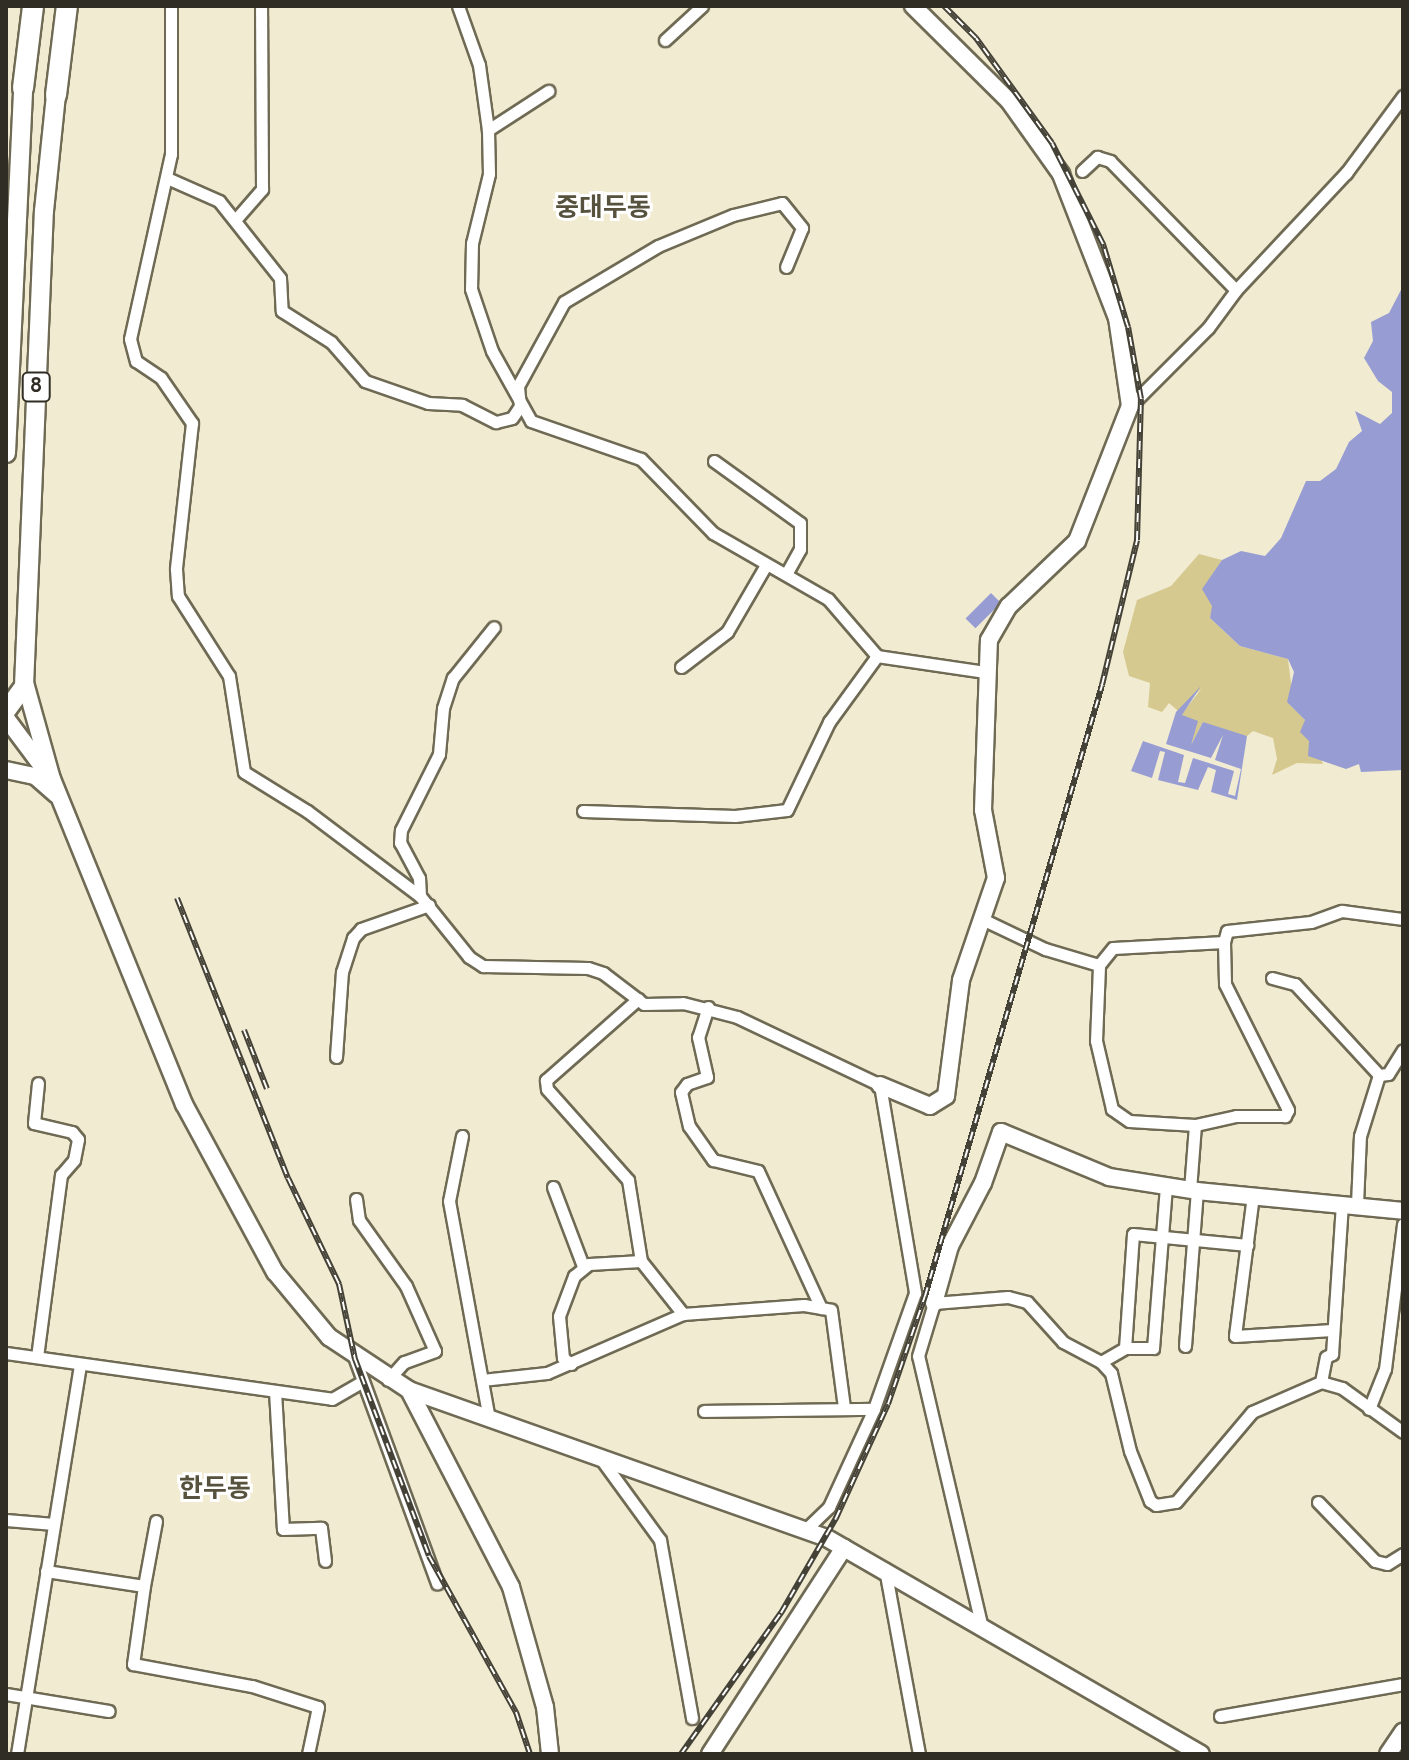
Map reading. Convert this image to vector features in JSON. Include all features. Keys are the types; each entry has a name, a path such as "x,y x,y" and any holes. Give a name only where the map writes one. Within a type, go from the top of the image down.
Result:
{"highway":[{"name":"8","path":"14,86 33,6"},
{"name":"8","path":"56,95 67,6"}],"main road":[{"name":"8","path":"6,453 14,86"},
{"name":"8","path":"24,679 44,211 56,95"},
{"path":"6,661 19,668 24,679 9,704"}],"street":[{"path":"171,6 169,78 174,117 167,178 130,339 136,361 161,378 192,423 176,569 182,608 229,676 244,772 307,811 420,896 469,957 483,966 580,966 603,973 651,1006 708,1007 930,1106 946,1096 961,980 996,878 983,810 985,672 994,626 1039,574 1077,541 1130,406 1208,328 1236,290 1346,173 1403,96"},
{"path":"236,219 262,189 261,6"},
{"path":"458,6 479,65 488,130 489,174 472,243 471,289 492,351 520,406 543,427 641,459 713,533 766,565 787,572 828,599 877,656 985,672"},
{"path":"665,40 702,6"},
{"path":"913,6 1009,101 1061,174 1117,318 1130,406"},
{"path":"488,130 548,91"},
{"path":"1082,171 1097,157 1110,161 1236,290"},
{"path":"167,178 219,201 280,278 282,311 331,342 365,381 428,403 462,405 496,422 512,418 520,406 518,386 564,302 658,246 733,215 782,203 802,228 786,267"},
{"path":"714,461 800,523 800,549 787,572"},
{"path":"681,667 727,632 766,565"},
{"path":"420,896 419,878 400,843 401,830 439,754 443,708 453,678 494,627"},
{"path":"583,811 735,816 787,810 829,722 877,656"},
{"path":"24,679 52,779 140,1006 213,1162 275,1272 310,1318 355,1359 409,1390 844,1548 885,1569 983,1632 1201,1754"},
{"path":"6,718 52,779"},
{"path":"6,770 35,776 59,796"},
{"path":"336,1057 342,972 353,938 361,929 429,905"},
{"path":"1224,942 1123,943 1099,965 1096,1041 1112,1109 1129,1121 1195,1125 1236,1116 1280,1119 1288,1110 1225,984 1224,942 1227,931 1311,922 1342,911 1403,919"},
{"path":"982,919 1045,949 1099,965"},
{"path":"1272,978 1295,984 1379,1075"},
{"path":"638,999 546,1080 547,1089 628,1180 641,1261 683,1314"},
{"path":"708,1007 698,1037 707,1077 687,1084 681,1092 689,1126 713,1160 758,1171 821,1308"},
{"path":"1379,1075 1388,1074 1403,1050"},
{"path":"1321,1382 1326,1357 1332,1354 1332,1330 1360,1136 1379,1075"},
{"path":"37,1357 61,1175 74,1160 78,1139 72,1132 34,1123 38,1083"},
{"path":"804,1531 829,1507 874,1409 915,1293 880,1085"},
{"path":"1185,1346 1193,1239 1195,1125"},
{"path":"983,1632 918,1356 950,1246 983,1183 1001,1132 1086,1165 1097,1175 1194,1191 1403,1211"},
{"path":"462,1136 449,1201 489,1418"},
{"path":"553,1187 583,1266"},
{"path":"1101,1362 1125,1348 1153,1348 1166,1187"},
{"path":"1253,1195 1235,1336 1332,1330"},
{"path":"356,1199 359,1220 406,1286 435,1351 404,1362 388,1380"},
{"path":"1369,1409 1385,1369 1403,1224"},
{"path":"1125,1348 1133,1234 1247,1245"},
{"path":"571,1364 563,1358 559,1316 565,1290 583,1266 641,1261"},
{"path":"934,1303 1008,1297 1027,1302 1063,1342 1101,1362 1111,1373 1130,1451 1150,1501 1156,1505 1176,1502 1223,1453 1252,1412 1321,1382 1342,1388 1403,1432"},
{"path":"482,1380 547,1373 683,1314 761,1306 821,1308 831,1310 844,1408"},
{"path":"6,1353 332,1399 361,1382"},
{"path":"355,1359 437,1583"},
{"path":"17,1754 80,1364"},
{"path":"409,1390 511,1587 542,1693 550,1754"},
{"path":"275,1391 283,1529 321,1528 325,1561"},
{"path":"430,1434 440,1402"},
{"path":"704,1411 874,1409"},
{"path":"601,1459 660,1540 692,1718"},
{"path":"1318,1502 1375,1561 1387,1564 1403,1554"},
{"path":"6,1520 54,1524"},
{"path":"156,1521 133,1664 252,1686 318,1707 308,1754"},
{"path":"710,1754 844,1548"},
{"path":"885,1569 919,1754"},
{"path":"46,1571 144,1586"},
{"path":"1220,1716 1403,1684"},
{"path":"6,1694 109,1711"},
{"path":"1388,1754 1403,1732"}],"shaded area":[{"path":"1199,554 1222,560 1203,589 1213,606 1210,618 1240,646 1288,659 1294,707 1305,720 1323,764 1297,763 1272,775 1277,759 1273,738 1253,731 1247,736 1225,732 1203,722 1191,745 1181,715 1202,688 1178,711 1169,703 1162,712 1148,707 1150,683 1129,676 1123,652 1137,600 1171,586"}],"water":[{"path":"1403,286 1403,770 1361,772 1359,764 1346,769 1308,756 1309,741 1300,732 1305,720 1287,702 1294,672 1288,659 1240,646 1210,618 1212,606 1202,589 1222,560 1241,551 1265,556 1281,538 1306,481 1320,481 1336,469 1349,442 1362,431 1355,411 1380,424 1392,413 1392,392 1378,381 1364,358 1373,341 1371,322 1389,313"},
{"path":"991,593 1001,603 975,628 966,618"},
{"path":"1201,686 1182,715 1198,721 1191,745 1203,722 1247,736 1237,800 1211,792 1216,770 1208,767 1198,790 1158,780 1165,752 1160,751 1152,778 1131,771 1143,741 1184,755 1178,782 1185,783 1193,758 1234,771 1228,794 1235,796 1241,769 1215,760 1223,735 1211,758 1166,744 1176,712"}],"railway":[{"path":"681,1754 781,1613 836,1518 888,1404 925,1296 1102,685 1137,540 1141,399 1128,327 1103,244 1052,143 976,38 944,6"},
{"path":"177,898 288,1178 339,1284 355,1359 429,1556 516,1712 530,1754"},
{"path":"244,1030 267,1089"}],"district":[{"name":"중대두동","path":"603,210"},
{"name":"한두동","path":"215,1491"}]}
